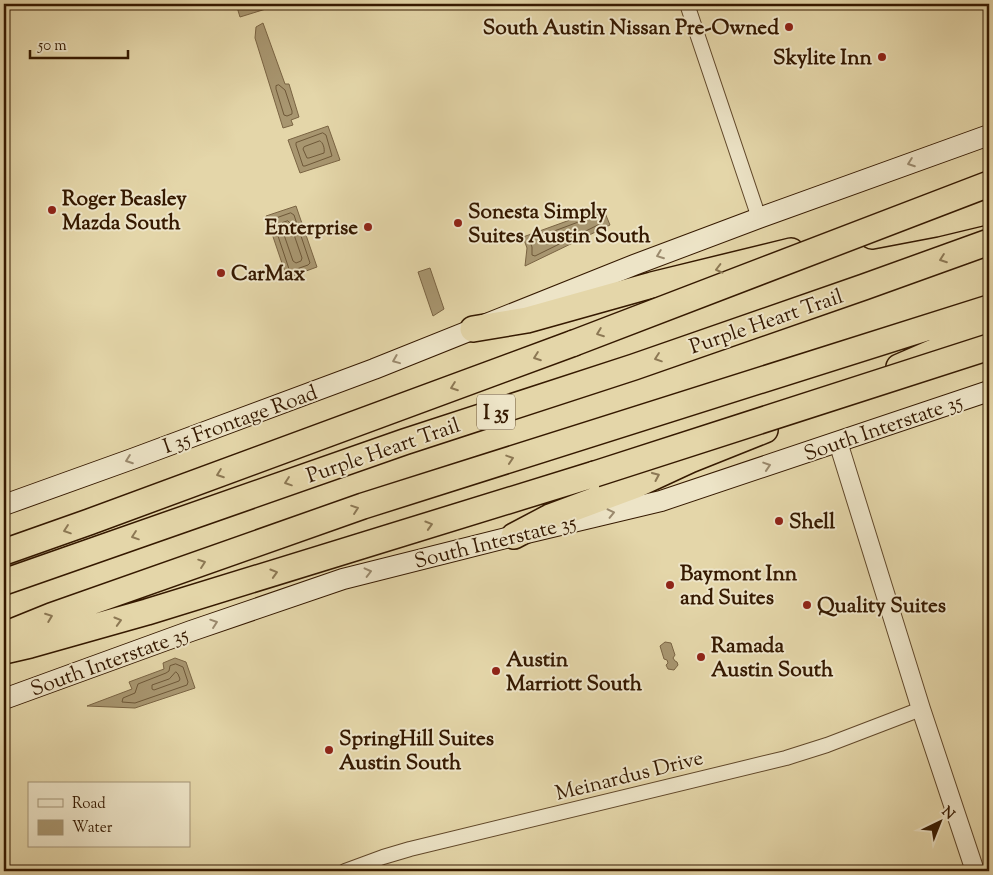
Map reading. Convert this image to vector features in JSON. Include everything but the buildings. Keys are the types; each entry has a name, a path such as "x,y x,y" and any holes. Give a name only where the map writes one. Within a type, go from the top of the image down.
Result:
{"highway":[{"path":"4,552 574,343 989,184"},
{"path":"473,329 527,320 652,285 795,250 935,224 989,211"},
{"name":"Purple Heart Trail","path":"4,582 404,442 634,367 989,242"},
{"name":"I 35","path":"4,635 52,616 363,506 989,308"},
{"path":"514,536 550,517 636,485 690,460 771,427 918,358 989,328"},
{"path":"4,651 40,643 147,612 596,474 989,347"}],"main road":[{"path":"473,329 634,265 989,135"},
{"name":"I 35 Frontage Road","path":"4,505 374,369 473,329"},
{"name":"South Interstate 35","path":"4,699 191,631 343,579 661,501 989,391"}],"street":[{"path":"687,4 760,218"},
{"path":"838,442 921,709 975,871"},
{"name":"Meinardus Drive","path":"345,871 410,849 807,752 921,709"}],"water":[{"path":"236,4 282,4 240,17"},
{"path":"263,23 285,84 289,84 299,117 291,120 293,125 283,128 255,38 256,27"},
{"path":"328,126 340,160 300,173 288,140"},
{"path":"296,206 317,267 287,278 266,216"},
{"path":"603,208 610,225 525,266 527,248 523,237"},
{"path":"430,268 444,309 433,316 418,272"},
{"path":"665,642 671,643 675,655 673,658 678,665 674,670 668,669 666,665 668,663 667,660 664,659 660,646"},
{"path":"175,658 186,662 195,688 135,708 87,706 132,689 129,682 164,669 163,663"}],"place":[{"name":"South Austin Nissan Pre-Owned","path":"789,27"},
{"name":"Skylite Inn","path":"882,57"},
{"name":"Roger Beasley Mazda South","path":"52,210"},
{"name":"Sonesta Simply Suites Austin South","path":"458,223"},
{"name":"Enterprise","path":"368,227"},
{"name":"CarMax","path":"221,273"},
{"name":"Shell","path":"779,521"},
{"name":"Baymont Inn and Suites","path":"670,585"},
{"name":"Quality Suites","path":"807,605"},
{"name":"Ramada Austin South","path":"701,657"},
{"name":"Austin Marriott South","path":"496,671"},
{"name":"SpringHill Suites Austin South","path":"329,750"}]}
